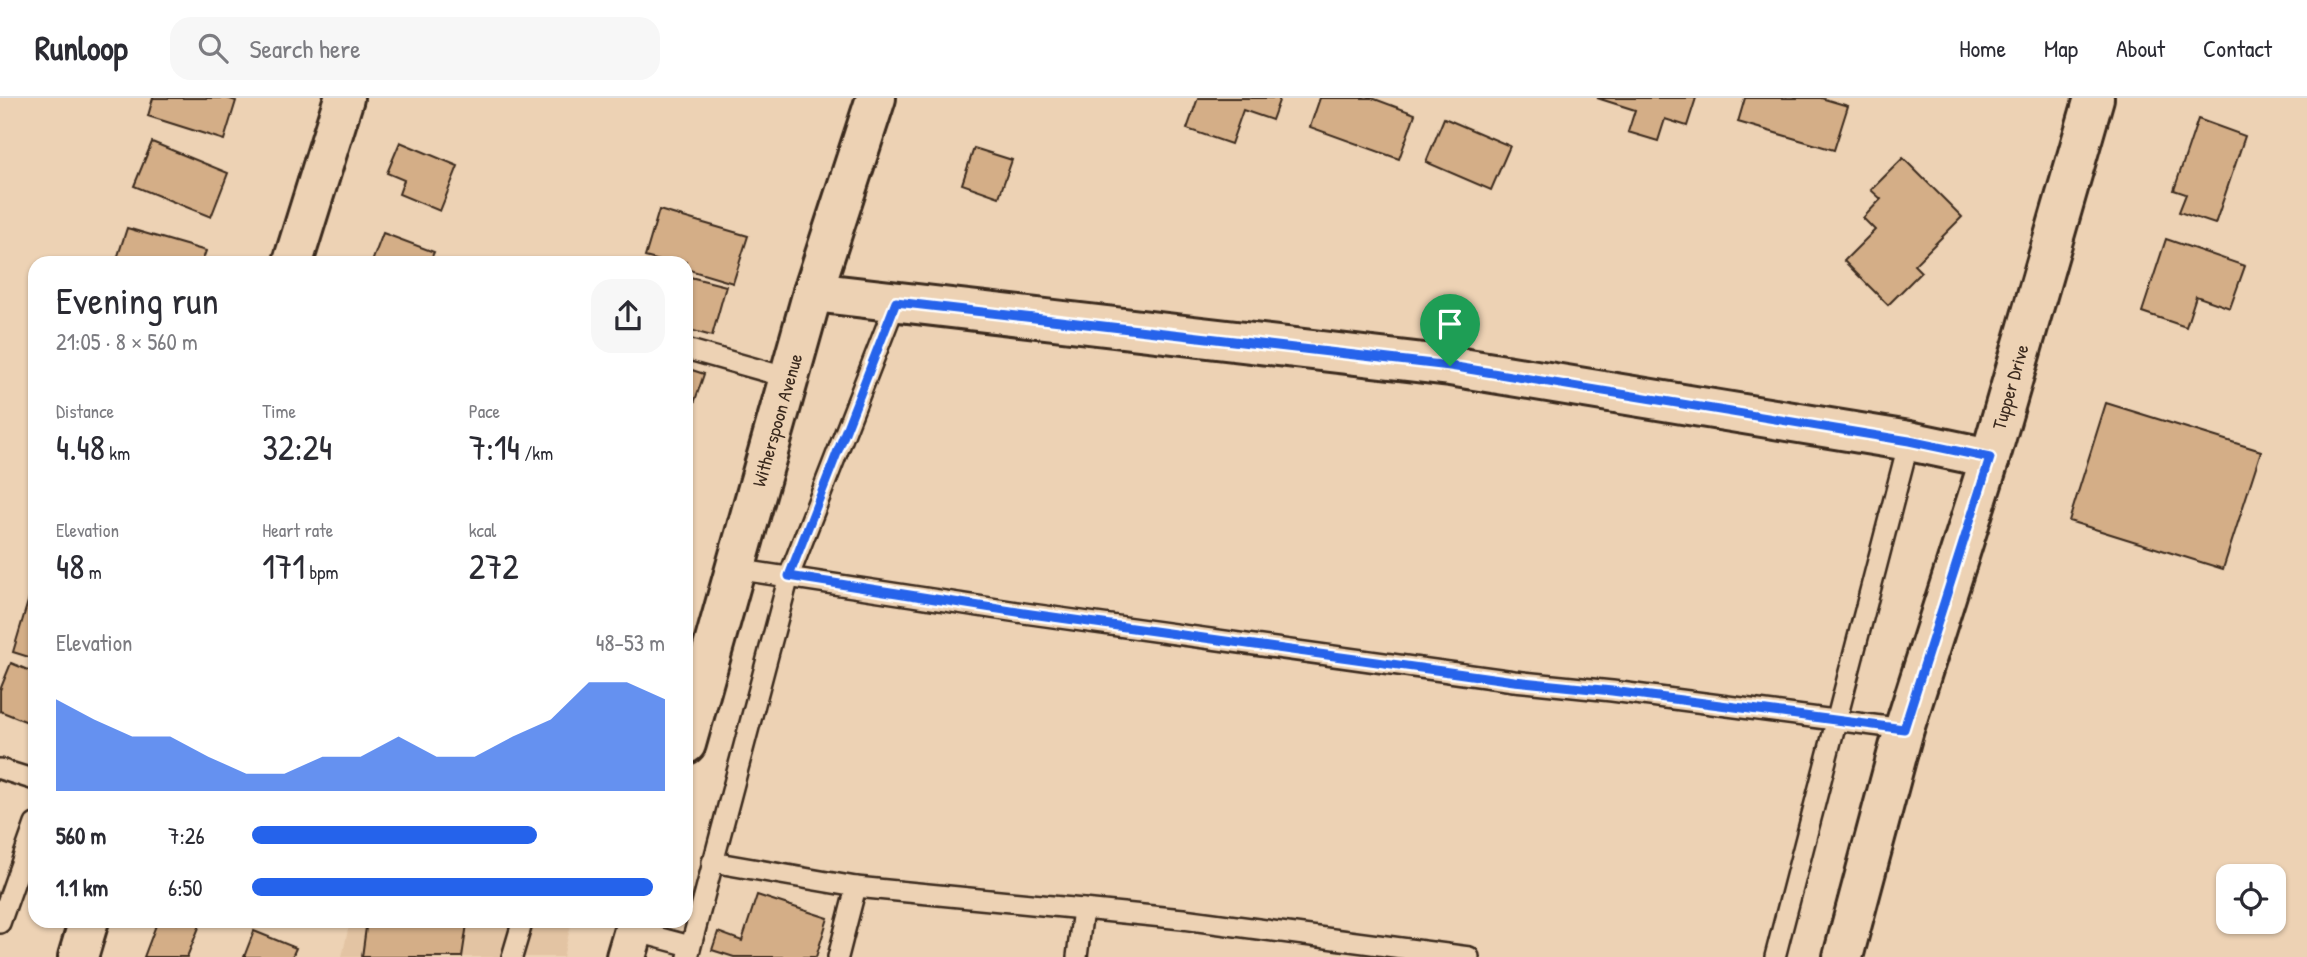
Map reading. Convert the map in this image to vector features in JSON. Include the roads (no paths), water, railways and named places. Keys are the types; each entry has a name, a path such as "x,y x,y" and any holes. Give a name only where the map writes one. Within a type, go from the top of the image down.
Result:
{"street":[{"path":"295,256 344,98"},
{"name":"Witherspoon Avenue","path":"693,693 698,657 735,569 813,292 876,98"},
{"name":"Tupper Drive","path":"1843,957 1904,729 1990,458 2094,98"},
{"path":"813,292 1450,366 1909,441 1990,458"},
{"path":"78,957 87,928"}],"lane":[{"path":"632,936 689,952 789,576 896,302"},
{"path":"693,351 789,379"},
{"path":"1775,957 1909,441"},
{"path":"735,569 1024,613 1488,678 1904,729"},
{"path":"0,769 28,778"},
{"path":"712,862 856,887 1183,919 1369,950 1469,957"},
{"path":"0,923 27,874"},
{"path":"838,957 856,887"},
{"path":"1077,957 1083,909"},
{"path":"512,957 521,928"}]}
